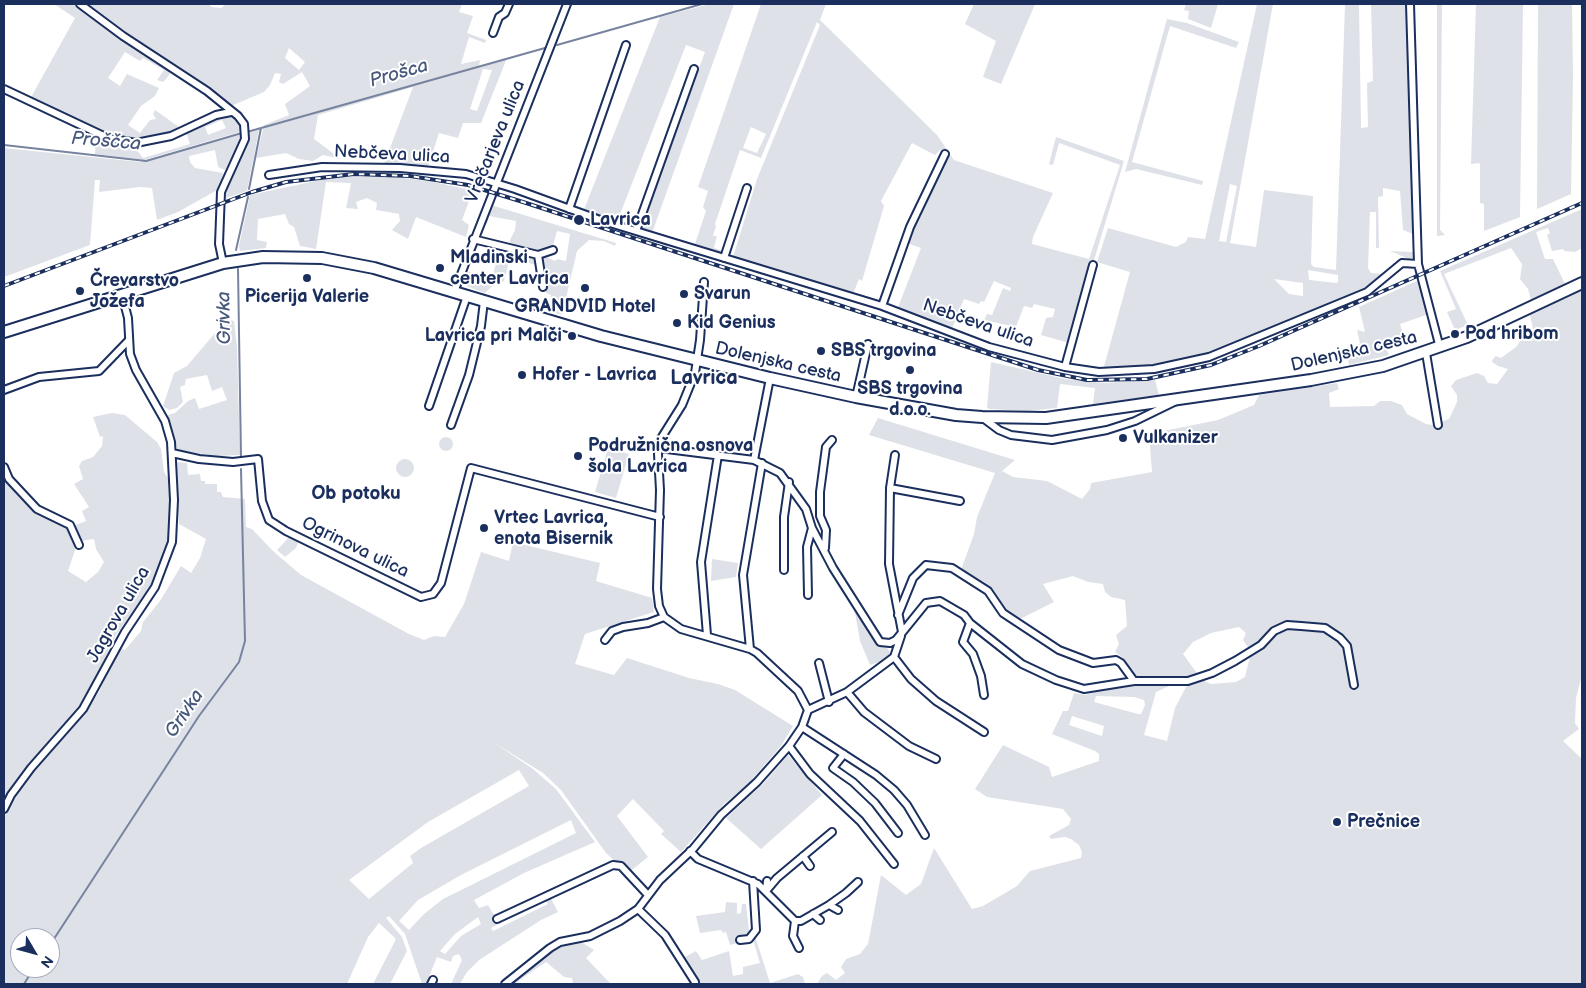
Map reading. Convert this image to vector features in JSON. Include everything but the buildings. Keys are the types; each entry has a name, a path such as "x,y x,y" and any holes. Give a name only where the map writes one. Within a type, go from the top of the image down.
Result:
{"main road":[{"name":"Dolenjska cesta","path":"4,332 223,263 263,257 322,258 374,268 564,326 770,378 856,397 982,418 1046,418 1345,374 1383,366 1440,348 1500,323 1582,283"}],"street":[{"path":"80,4 123,36 207,91 238,116 245,133 221,192 219,244 223,263"},
{"path":"493,33 499,17 505,13 509,4"},
{"name":"Vrečarjeva ulica","path":"454,292 473,239 567,4"},
{"path":"1410,4 1418,264 1440,348"},
{"path":"569,209 626,46"},
{"path":"636,230 694,69"},
{"path":"4,89 108,138 136,143 171,136 216,116 232,112"},
{"path":"882,306 907,235 945,154"},
{"name":"Nebčeva ulica","path":"269,175 322,167 400,168 466,174 569,209 882,306 989,347 1065,367 1099,372 1142,370 1185,364 1209,358 1367,292 1402,263 1418,264"},
{"path":"724,258 747,188"},
{"path":"473,239 538,255 553,250"},
{"path":"538,255 543,287"},
{"path":"1065,367 1093,265"},
{"path":"505,984 539,955 555,945 571,939 590,936 620,921 638,909 669,871 690,852 721,816 757,782 789,746 802,727 808,710 798,691 750,649 681,629 664,616 659,606 657,589 660,517 659,448 664,432 690,389 697,361 704,282"},
{"name":"Jagrova ulica","path":"4,809 11,795 31,768 83,710 125,632 155,587 167,559 174,528 172,453 166,421 136,370 130,354 128,318 122,295"},
{"path":"429,406 467,296"},
{"path":"451,425 469,375 481,326 484,301"},
{"path":"4,390 39,377 99,372 129,340"},
{"path":"856,397 868,344"},
{"path":"1426,353 1438,425"},
{"path":"754,460 770,378"},
{"name":"Dolenjska cesta","path":"982,418 999,430 1011,435 1052,440 1106,430 1135,422 1178,399"},
{"path":"825,549 826,530 820,516 820,492 826,447 832,440"},
{"path":"659,448 754,460 780,473 789,482 806,509 812,528 825,549 833,568 880,642 890,643 896,640 926,602 933,600 950,605 964,615 970,623 1022,664 1056,680 1084,689 1134,681 1188,681 1212,673 1260,645 1274,631 1287,625 1325,628 1348,646 1354,684"},
{"name":"Ogrinova ulica","path":"172,453 208,460 233,462 258,459 265,514 269,520 281,528 421,597 433,594 441,583 471,468 660,517"},
{"path":"707,635 701,562 718,455"},
{"path":"808,710 829,702 847,692 894,657 902,632 889,564 890,488 895,455"},
{"path":"750,649 743,575 762,463"},
{"path":"4,466 8,479 37,508 70,525 79,546"},
{"path":"784,570 784,517 789,482"},
{"path":"890,488 960,501"},
{"path":"808,595 807,547 812,528"},
{"path":"898,614 913,578 926,565 952,568 988,591 1003,613 1059,650 1092,663 1116,660 1122,663 1134,681"},
{"path":"604,640 618,629 648,623 664,616"},
{"path":"970,623 963,642 973,654 981,676 984,696"},
{"path":"894,657 911,679 924,690 984,732"},
{"path":"819,663 829,702"},
{"path":"847,692 864,712 909,746 936,759"},
{"path":"802,727 894,790 907,805 925,835"},
{"path":"789,746 810,774 860,821 894,864"},
{"path":"844,754 833,768 853,782 875,803 898,833"},
{"path":"766,891 777,878 832,832"},
{"path":"690,852 698,859 753,881 766,891 795,921 801,921 829,905 858,882"},
{"path":"803,856 810,866"},
{"path":"497,919 613,865 621,866 648,896"},
{"path":"740,940 749,939 756,930 753,881"},
{"path":"766,891 767,881"},
{"path":"829,905 838,910"},
{"path":"638,909 665,935 695,982"},
{"path":"813,914 820,920"},
{"path":"795,921 792,928 793,936 799,948"}],"shaded area":[{"path":"54,4 75,4 169,69 170,73 163,82 157,80 164,70 143,58 140,61 125,52 108,78 120,86 127,74 159,88 155,96 141,106 128,125 140,133 150,120 156,119 153,114 155,110 179,127 178,130 156,138 136,141 109,136 30,99 75,18"},
{"path":"84,4 208,4 212,7 221,8 226,4 462,4 459,12 473,16 467,33 486,40 485,43 469,37 461,64 480,60 479,66 507,58 481,123 463,123 458,138 439,133 428,167 384,164 413,87 318,115 314,139 341,159 323,155 313,161 299,159 286,153 256,158 264,125 289,115 285,104 310,86 302,72 283,84 279,82 281,74 275,73 270,85 264,92 231,106","holes":["289,48 305,62 299,70 285,58","483,69 492,70 477,111 470,109"]},
{"path":"710,4 734,4 652,233 639,229 705,52 686,45 617,222 583,212 660,17"},
{"path":"761,4 826,4 820,20 937,135 954,160 1053,193 1033,237 1032,244 1089,259 1120,165 1059,143 1053,165 1049,164 1056,137 1124,161 1069,343 1041,335 1046,318 1053,317 1055,309 1034,304 1032,308 1024,306 1016,327 984,320 987,314 992,315 1003,288 1010,291 1011,288 994,281 984,302 981,301 979,304 964,299 951,331 897,310 921,248 907,243 907,225 943,152 940,150 935,155 912,143 881,201 884,206 862,281 859,279 853,294 735,260 733,257 757,179 820,25 817,22 761,158 740,150 715,224 713,236 717,236 714,248 724,251 722,256 694,247 706,211 703,207 708,191 698,187","holes":["751,127 766,134 757,153 743,148"]},
{"path":"974,4 1035,4 1001,84 983,77 996,41 965,24"},
{"path":"1186,4 1218,4 1211,28 1188,19 1189,11 1184,10"},
{"path":"1257,4 1273,4 1230,243 1256,247 1264,190 1313,196 1311,264 1314,267 1336,270 1345,4 1359,4 1361,128 1368,127 1367,83 1373,81 1371,4 1408,4 1415,257 1409,259 1390,251 1413,252 1413,234 1403,230 1400,191 1383,188 1383,196 1378,197 1379,248 1376,248 1376,212 1370,212 1368,268 1371,273 1383,274 1365,289 1202,357 1142,368 1103,370 1130,272 1097,262 1108,228 1176,247 1186,242 1188,237 1205,239","holes":["1230,184 1237,186 1226,242 1219,241","1308,270 1338,275 1337,283 1309,280","1274,279 1303,283 1303,296 1289,294"]},
{"path":"1437,4 1442,4 1440,230 1445,235 1437,236"},
{"path":"1476,4 1523,4 1520,217 1484,231 1484,204 1480,203 1480,165 1479,163 1471,164"},
{"path":"1538,4 1572,4 1573,76 1571,194 1537,209"},
{"path":"1167,19 1187,23 1239,42 1236,48 1170,26 1132,162 1203,181 1202,185 1136,169 1125,172"},
{"path":"225,115 236,118 243,131 144,160 95,154 96,135 107,140 160,141 136,149 143,158 190,144 186,132","holes":["222,120 226,128 208,135 205,127"]},
{"path":"259,130 247,191 223,199 230,174 245,148 248,133"},
{"path":"243,134 225,170 218,167 215,150 189,156 190,162 195,168 223,173 219,189 178,212 157,220 152,188 140,187 99,192 100,180 95,180 90,245 4,277 4,148 140,162"},
{"path":"334,177 395,177 429,181 480,192 479,195 472,193 462,220 469,225 466,237 416,217 408,239 392,230 400,221 399,214 376,210 377,203 367,198 356,202 358,209 346,208 351,183 326,182 316,249 300,246 294,227 289,224 285,214 258,219 257,240 267,242 266,248 240,251 239,246 250,195"},
{"path":"491,205 616,243 615,246 604,241 589,240 577,251 562,315 548,311 551,295 546,293 543,258 544,256 555,261 557,259 566,261 570,234 557,231 553,246 538,252 521,248 509,242 515,230 516,221 489,216 487,224 484,223"},
{"path":"1582,209 1582,248 1575,252 1564,251 1563,249 1552,251 1547,235 1550,233 1548,228 1536,232 1545,259 1553,259 1565,284 1531,300 1528,289 1520,279 1522,264 1511,248 1444,274 1468,325 1455,330 1447,312 1456,309 1440,271"},
{"path":"503,248 537,257 540,266 510,258 504,281 491,287 485,293 461,284 465,271 477,274 476,278 491,281 500,250"},
{"path":"1419,280 1429,314 1400,324 1405,340 1386,347 1389,355 1349,365 1348,358 1352,348 1360,344 1357,330 1365,332 1359,307"},
{"path":"1582,289 1582,675 1576,698 1575,723 1579,729 1563,741 1582,759 1582,984 817,984 822,976 827,973 836,980 845,973 841,967 846,959 860,954 868,944 881,875 906,895 921,884 934,848 972,909 983,906 1017,886 1030,871 1081,858 1082,852 1079,845 1071,839 1065,837 1051,839 1049,836 1069,825 1071,819 1063,809 987,797 975,789 1003,745 1049,767 1052,777 1099,761 1099,754 1095,751 1052,734 1063,711 1068,711 1074,693 1085,695 1129,682 1131,676 1131,672 1119,662 1122,657 1115,652 1119,644 1116,635 1127,626 1125,600 1111,597 1105,592 1103,584 1088,582 1073,576 1043,584 1054,602 1022,618 1012,619 1001,606 961,570 974,534 977,517 995,473 869,435 878,418 1015,460 1002,471 1013,477 1047,481 1082,499 1090,489 1091,483 1152,472 1149,434 1218,420 1254,405 1259,395 1337,383 1339,389 1329,393 1330,407 1374,406 1380,401 1391,401 1402,405 1407,414 1426,424 1433,425 1449,419 1457,402 1457,395 1451,386 1456,380 1477,373 1484,376 1488,383 1497,384 1508,369 1492,362 1493,359 1496,356 1501,358 1516,347 1521,340 1532,341 1534,334 1530,315","holes":["1239,627 1246,633 1243,640 1251,652 1245,677 1236,682 1211,684 1202,680 1183,654 1193,642 1211,633","1176,683 1187,685 1175,708 1167,741 1144,735 1156,692","1096,696 1134,697 1144,700 1145,705 1141,714 1138,714 1094,702","1072,716 1104,726 1102,736 1069,725"]},
{"path":"231,320 234,321 237,347 240,455 217,456 177,450 168,415 175,413 188,401 195,398 199,409 227,400 222,387 212,391 207,375 186,379 185,385 180,387 183,402 177,408 169,410 163,406 174,373 187,366 221,326"},
{"path":"991,362 1065,379 1105,383 1155,380 1159,395 1093,404 1095,388 1060,384 1057,408 1028,411 989,409 987,407"},
{"path":"112,413 125,415 157,442 161,449 164,472 168,478 171,523 169,535 161,563 148,590 116,635 92,686 80,706 24,770 4,799 4,476 16,491 61,522 69,530 77,544 68,571 86,582 98,572 104,562 96,549 94,539 81,541 73,526 86,521 82,511 89,507 74,484 83,479 79,466 82,461 93,457 102,446 103,436 100,437 93,417"},
{"path":"446,437 451,439 453,444 451,449 446,451 441,449 439,444 441,439"},
{"path":"608,448 629,454 616,498 595,492"},
{"path":"405,459 411,462 414,468 411,474 405,477 399,474 396,468 399,462"},
{"path":"177,462 187,463 188,475 200,474 201,481 205,481 205,484 217,484 217,492 221,492 223,497 245,499 246,527 252,529 274,552 301,575 409,634 424,640 434,636 445,637 464,604 481,552 509,561 513,542 600,563 596,581 652,598 654,612 585,634 575,664 614,675 627,658 689,678 718,684 735,690 793,726 781,746 750,782 723,805 681,852 661,834 664,831 633,799 617,816 648,857 628,873 606,853 561,790 543,773 493,742 533,769 556,789 595,842 524,873 474,900 479,908 488,905 497,920 548,893 558,912 541,920 479,960 467,972 460,984 451,984 462,960 459,954 453,956 451,962 437,957 426,984 422,984 405,934 389,916 386,918 402,937 407,951 390,984 373,984 396,939 379,923 368,937 347,984 4,984 4,817 30,774 81,718 99,692 119,648 125,650 141,631 143,622 160,601 181,566 191,573 200,558 206,539 179,524 175,478","holes":["519,770 529,786 421,848 410,856 413,863 369,899 349,880 428,822","571,820 576,833 443,899 424,914 409,930 399,921 418,900 461,875","545,899 548,904 493,931 491,928","478,917 481,924 461,936 445,954 440,951 455,934"]},
{"path":"290,536 299,540 296,548 285,557 277,550"},
{"path":"712,559 738,563 736,577 711,581"},
{"path":"854,607 878,645 887,648 894,657 870,665 860,641"},
{"path":"788,755 822,795 761,849 726,818 763,784"},
{"path":"726,902 737,903 737,914 741,913 742,904 746,904 749,931 748,934 736,937 737,943 730,945 726,932 723,933 721,930 700,933 696,916 725,912"},
{"path":"752,936 755,936 770,983 798,974 803,977 805,984 698,984 683,958 696,951 702,960 729,951 733,976 743,974 743,967 760,963"},
{"path":"571,942 581,942 594,950 586,958 611,984 573,984 572,978 564,977 546,962 514,984 509,984 555,946"}],"waterway":[{"name":"Prošca","path":"557,45 702,4"},
{"name":"Prošca","path":"247,132 545,48"},
{"name":"Grivka","path":"249,189 261,128"},
{"name":"Proščca","path":"4,145 146,161 242,133"},
{"name":"Grivka","path":"236,250 248,197"},
{"name":"Grivka","path":"238,269 241,457"},
{"name":"Grivka","path":"60,930 199,716 239,662 245,641 241,469"},
{"name":"Grivka","path":"24,984 28,978"}],"railway":[{"path":"4,286 252,192 286,182 354,174 410,176 468,185 1038,370 1087,380 1147,379 1211,365 1259,346 1582,203"}],"place":[{"name":"Lavrica","path":"579,220"},
{"name":"Mladinski center Lavrica","path":"440,268"},
{"name":"Picerija Valerie","path":"307,278"},
{"name":"GRANDVID Hotel","path":"585,288"},
{"name":"Črevarstvo Jožefa","path":"80,291"},
{"name":"Svarun","path":"684,294"},
{"name":"Kid Genius","path":"677,323"},
{"name":"Pod hribom","path":"1455,334"},
{"name":"Lavrica pri Malči","path":"572,336"},
{"name":"SBS trgovina","path":"821,351"},
{"name":"SBS trgovina d.o.o.","path":"910,370"},
{"name":"Hofer - Lavrica","path":"522,375"},
{"name":"Vulkanizer","path":"1123,438"},
{"name":"Podružnična osnova šola Lavrica","path":"578,456"},
{"name":"Vrtec Lavrica, enota Bisernik","path":"484,528"},
{"name":"Prečnice","path":"1337,822"}],"district":[{"name":"Lavrica","path":"704,379"},
{"name":"Ob potoku","path":"356,494"}]}
